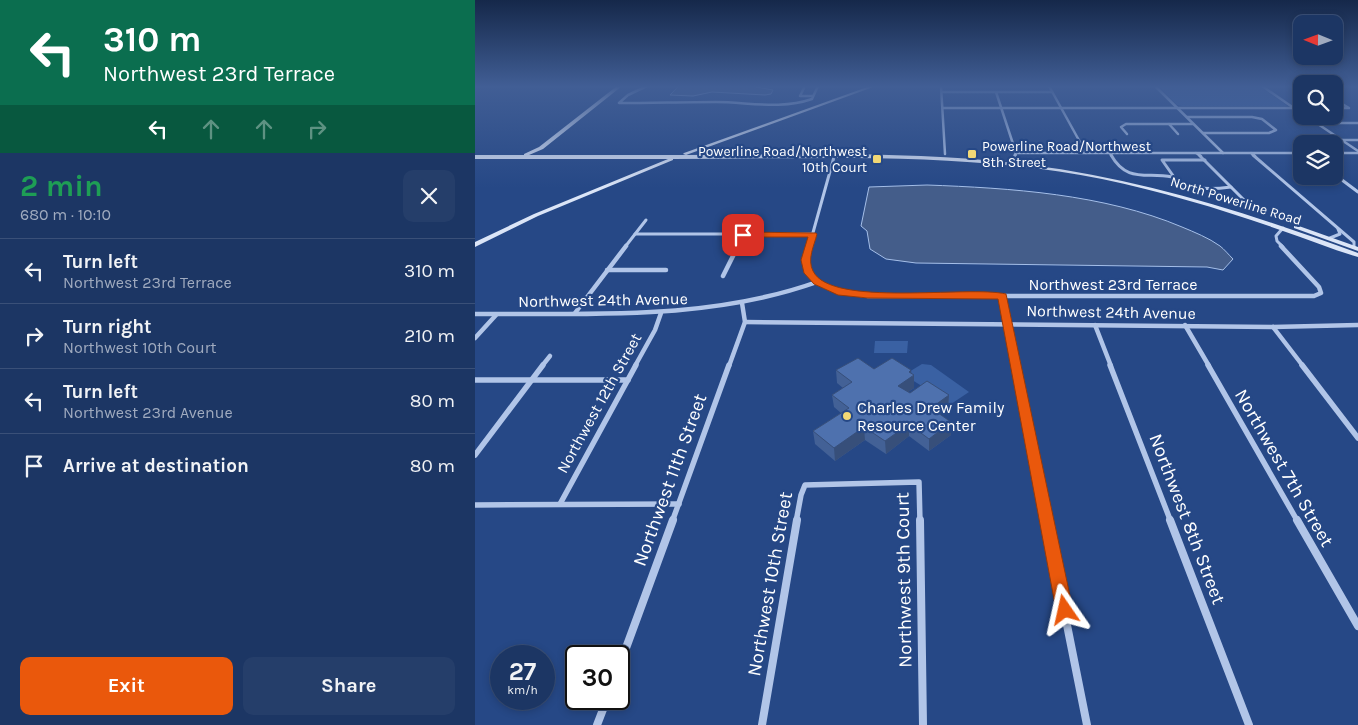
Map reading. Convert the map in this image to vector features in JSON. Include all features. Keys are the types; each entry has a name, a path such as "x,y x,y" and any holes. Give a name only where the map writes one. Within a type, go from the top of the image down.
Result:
{"main road":[{"path":"532,155 576,120"},
{"path":"475,252 546,212 594,189 677,155 772,120"},
{"path":"692,153 782,120"},
{"path":"521,153 551,139"},
{"name":"North Powerline Road","path":"475,153 521,153 532,155"},
{"path":"532,155 553,153"},
{"name":"North Powerline Road","path":"553,153 934,158 997,162"},
{"name":"North Powerline Road","path":"475,157 677,155 692,153 945,154 1013,162 1133,184 1168,187 1249,210 1328,241 1358,256"},
{"path":"834,157 861,153"},
{"name":"North Powerline Road","path":"1013,162 1027,161 1089,170 1150,186 1328,241"},
{"path":"997,162 1013,162"},
{"path":"477,243 535,215 546,212"},
{"path":"1328,241 1356,248"}],"street":[{"path":"944,120 945,154"},
{"path":"1005,120 1016,153 1013,162"},
{"path":"1067,120 1085,153"},
{"path":"1190,120 1224,153"},
{"path":"1203,132 1274,132 1276,130 1261,120"},
{"path":"1343,123 1358,123"},
{"path":"1169,124 1178,134"},
{"path":"1127,134 1121,125 1194,124"},
{"path":"1320,125 1334,135"},
{"path":"1343,140 1358,140"},
{"path":"1343,141 1358,152"},
{"path":"1343,153 1358,152"},
{"path":"1016,153 1293,153"},
{"path":"1110,153 1122,170 1153,176 1174,177"},
{"path":"1196,153 1206,160 1245,201"},
{"path":"1202,153 1206,160"},
{"path":"1251,153 1355,242 1356,248"},
{"path":"817,282 809,273 805,260 834,157"},
{"path":"1206,160 1162,160 1180,183 1195,187 1231,187"},
{"path":"1343,181 1358,192"},
{"path":"575,313 646,220"},
{"name":"Northwest 23rd Terrace","path":"817,282 841,292 868,296 1314,296 1321,292 1319,287 1277,240 1276,236 1283,228"},
{"path":"1328,241 1340,234 1338,228"},
{"path":"635,234 813,234"},
{"path":"723,276 743,235"},
{"path":"607,270 666,270"},
{"name":"Northwest 24th Avenue","path":"475,314 661,313 742,304 786,293 817,282"},
{"path":"1002,296 1087,725"},
{"name":"Northwest 11th Street","path":"627,645 745,322 742,304"},
{"name":"Northwest 12th Street","path":"560,504 655,330 661,313"},
{"path":"475,338 496,315"},
{"name":"Northwest 24th Avenue","path":"745,322 1273,327 1358,325"},
{"name":"Northwest 8th Street","path":"1095,325 1249,725"},
{"name":"Northwest 7th Street","path":"1185,325 1358,626"},
{"path":"1273,327 1358,438"},
{"path":"475,455 550,356"},
{"path":"475,380 628,380"},
{"name":"Northwest 9th Court","path":"871,484 919,482 923,725"},
{"name":"Northwest 10th Street","path":"762,725 801,495 805,485 871,484"},
{"path":"475,505 679,504"},
{"path":"597,725 603,710"}],"shaded area":[{"path":"927,185 1024,191 1089,200 1121,207 1152,216 1201,235 1220,246 1233,259 1223,270 1207,267 916,263 886,259 870,249 867,231 861,226 869,187"},
{"path":"875,341 908,341 907,353 874,353"},
{"path":"922,364 931,365 969,392 951,404 904,375"}],"building":[{"name":"Charles Drew Family Resource Center","path":"858,358 874,369 892,358 911,370 909,372 914,375 898,386 910,393 927,381 949,395 931,408 951,422 929,439 909,424 885,441 864,427 834,448 813,431 849,408 832,395 852,382 836,370"}],"place":[{"name":"Powerline Road/Northwest 8th Street","path":"972,154"},
{"name":"Powerline Road/Northwest 10th Court","path":"877,159"},
{"name":"Charles Drew Family Resource Center","path":"847,416"}],"route":[{"path":"743,235 813,234 805,260 809,273 817,282 827,288 841,292 868,296 1002,296 1065,610"}]}
